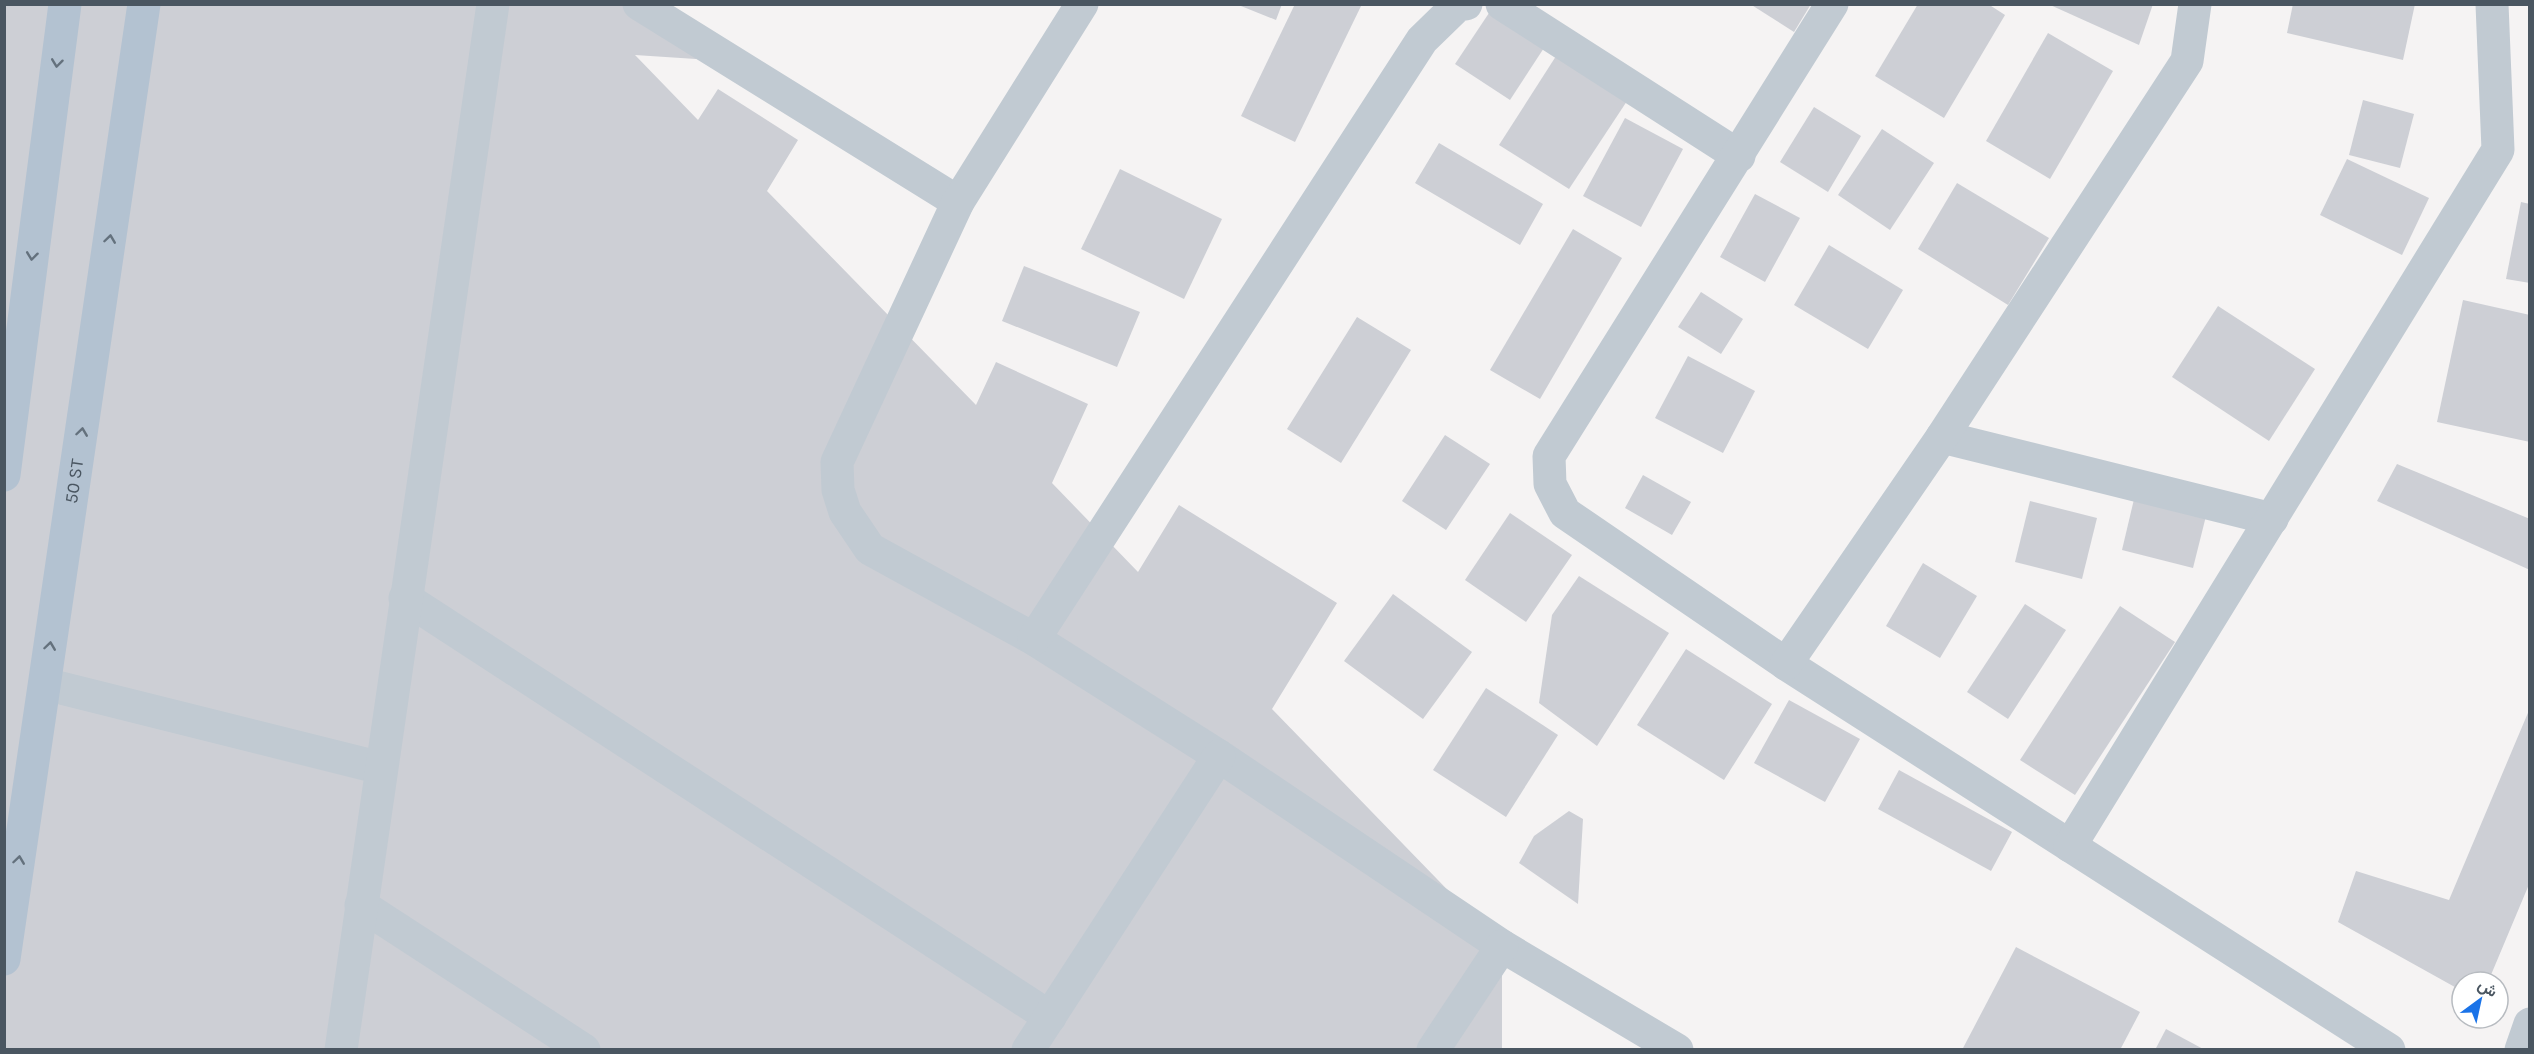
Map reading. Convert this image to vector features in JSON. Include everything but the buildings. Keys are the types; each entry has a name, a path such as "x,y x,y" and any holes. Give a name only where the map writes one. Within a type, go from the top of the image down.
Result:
{"main road":[{"path":"4,476 64,4"},
{"name":"50 ST","path":"4,959 144,4"}],"street":[{"path":"341,1050 493,4"},
{"path":"639,4 958,202"},
{"path":"1082,4 958,202 837,462 838,490 845,512 870,549 1034,639 1220,756 1502,946 1677,1050"},
{"path":"1034,639 1422,40 1458,5 1466,4"},
{"path":"1502,4 1739,156"},
{"path":"1832,4 1739,156 1549,456 1550,484 1565,513 1786,664 2389,1050"},
{"path":"1786,664 1942,437 2187,61 2195,4"},
{"path":"2070,846 2498,150 2492,4"},
{"path":"1942,437 2272,519"},
{"path":"405,598 1050,1017"},
{"path":"45,684 381,768"},
{"path":"1028,1050 1220,756"},
{"path":"361,905 584,1050"},
{"path":"1433,1050 1502,946"},
{"path":"2521,1050 2529,1024"}]}
